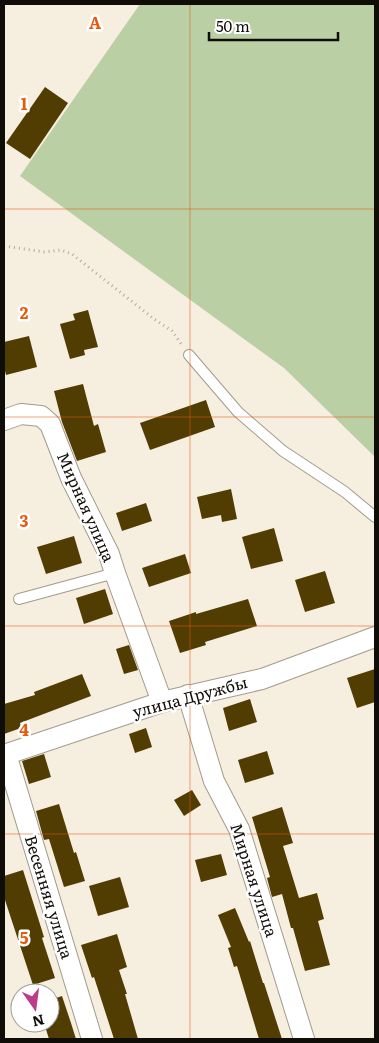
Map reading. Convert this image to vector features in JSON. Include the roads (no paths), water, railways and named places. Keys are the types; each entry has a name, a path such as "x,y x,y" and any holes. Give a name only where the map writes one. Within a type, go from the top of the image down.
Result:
{"street":[{"name":"Мирная улица","path":"4,420 21,414 41,416 50,424 71,478 109,554 162,702"},
{"name":"улица Дружбы","path":"5,755 162,702 262,679 375,637"},
{"name":"Мирная улица","path":"188,695 214,781 239,829 304,1039"},
{"name":"Весенняя улица","path":"5,755 92,1039"}],"lane":[{"path":"189,355 238,412 283,451 345,492 375,517"},
{"path":"19,599 115,573"}]}
